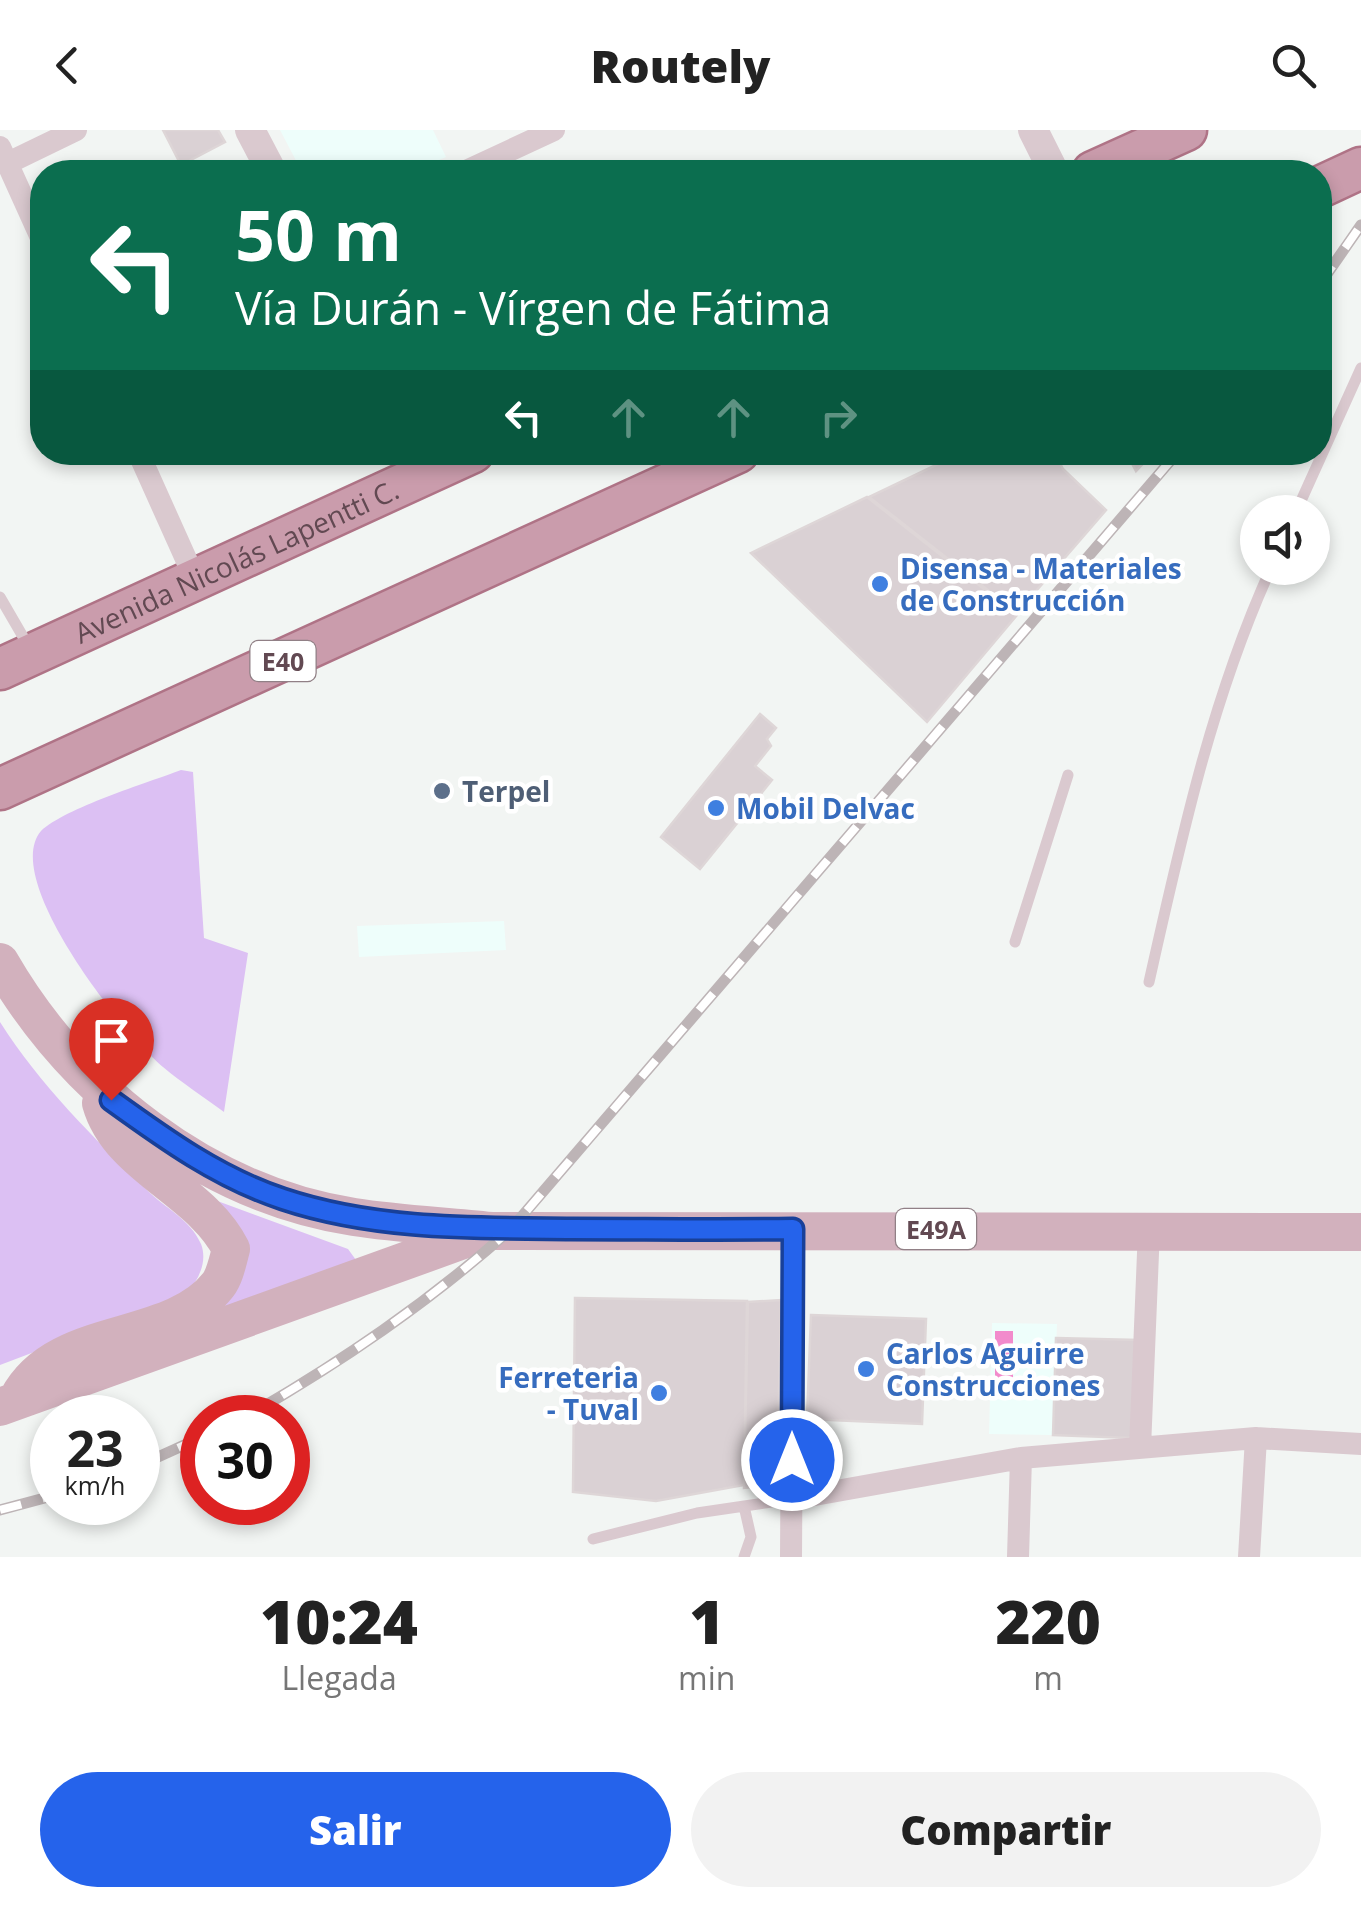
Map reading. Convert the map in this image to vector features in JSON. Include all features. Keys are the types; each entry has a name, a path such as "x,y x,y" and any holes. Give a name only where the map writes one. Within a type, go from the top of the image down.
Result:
{"highway":[{"path":"1119,160 1186,130"},
{"path":"1332,181 1361,168"},
{"name":"Avenida Nicolás Lapentti C.","path":"17,662 195,579 418,465"},
{"name":"E40","path":"0,789 710,465"}],"main road":[{"name":"E49A","path":"0,962 62,1052 96,1085 168,1142 226,1175 282,1199 352,1217 491,1231 1361,1232"},
{"path":"8,1403 30,1374 56,1358 193,1308 220,1284 231,1249 220,1226 111,1131 96,1085"},
{"name":"E49A","path":"8,1403 491,1231"}],"street":[{"path":"30,213 4,155 76,130"},
{"path":"250,130 266,160"},
{"path":"490,160 554,130"},
{"path":"1032,130 1048,160"},
{"path":"144,465 195,579"},
{"path":"791,1557 793,1229"},
{"path":"1140,1448 1149,1229"},
{"path":"792,1499 1021,1458 1256,1438 1361,1444"},
{"path":"1249,1557 1256,1438"},
{"path":"1018,1557 1021,1458"}],"lane":[{"path":"1332,432 1361,368"},
{"path":"1304,495 1317,465"},
{"path":"1150,982 1194,780 1238,641 1263,585"},
{"path":"0,598 17,662"},
{"path":"1015,942 1068,775"},
{"path":"593,1539 792,1499"},
{"path":"744,1506 751,1537 744,1557"}],"shaded area":[{"path":"280,130 433,130 446,157 439,160 296,160"},
{"path":"181,770 193,772 204,938 248,953 224,1112 145,1050 97,991 52,918 37,884 33,854 41,831 53,822"},
{"path":"504,921 506,950 359,957 357,926"},
{"path":"0,1022 32,1068 107,1151 191,1228 201,1244 203,1264 187,1294 0,1365"},
{"path":"212,1199 348,1249 356,1260 218,1312"},
{"path":"992,1323 1057,1324 1053,1435 989,1434"},
{"path":"995,1331 1013,1331 1013,1395 995,1395"}],"building":[{"path":"163,130 218,130 225,142 191,160 178,160"},
{"path":"936,465 1061,465 1106,510 1017,613 869,497"},
{"name":"Disensa - Materiales de Construcción","path":"867,497 1017,615 927,722 751,553"},
{"name":"Mobil Delvac","path":"760,714 776,728 767,739 771,746 755,766 772,780 700,869 661,837"},
{"name":"Ferreteria - Tuval","path":"575,1298 747,1301 744,1485 656,1501 573,1492"},
{"path":"781,1300 777,1485 744,1488 748,1302"},
{"name":"Carlos Aguirre Construcciones","path":"811,1315 926,1319 922,1424 807,1419"},
{"path":"1056,1338 1138,1340 1131,1438 1053,1435"}],"railway":[{"path":"1332,267 1361,225"},
{"path":"282,1395 383,1330 511,1229 1167,465"},
{"path":"160,1456 180,1447"},
{"path":"0,1510 30,1502"}],"place":[{"name":"Disensa - Materiales de Construcción","path":"880,584"},
{"name":"Terpel","path":"442,791"},
{"name":"Mobil Delvac","path":"716,808"},
{"name":"Carlos Aguirre Construcciones","path":"866,1369"},
{"name":"Ferreteria - Tuval","path":"659,1393"}],"route":[{"path":"111,1100 168,1142 226,1175 282,1199 352,1217 491,1231 793,1229 792,1460"}]}
